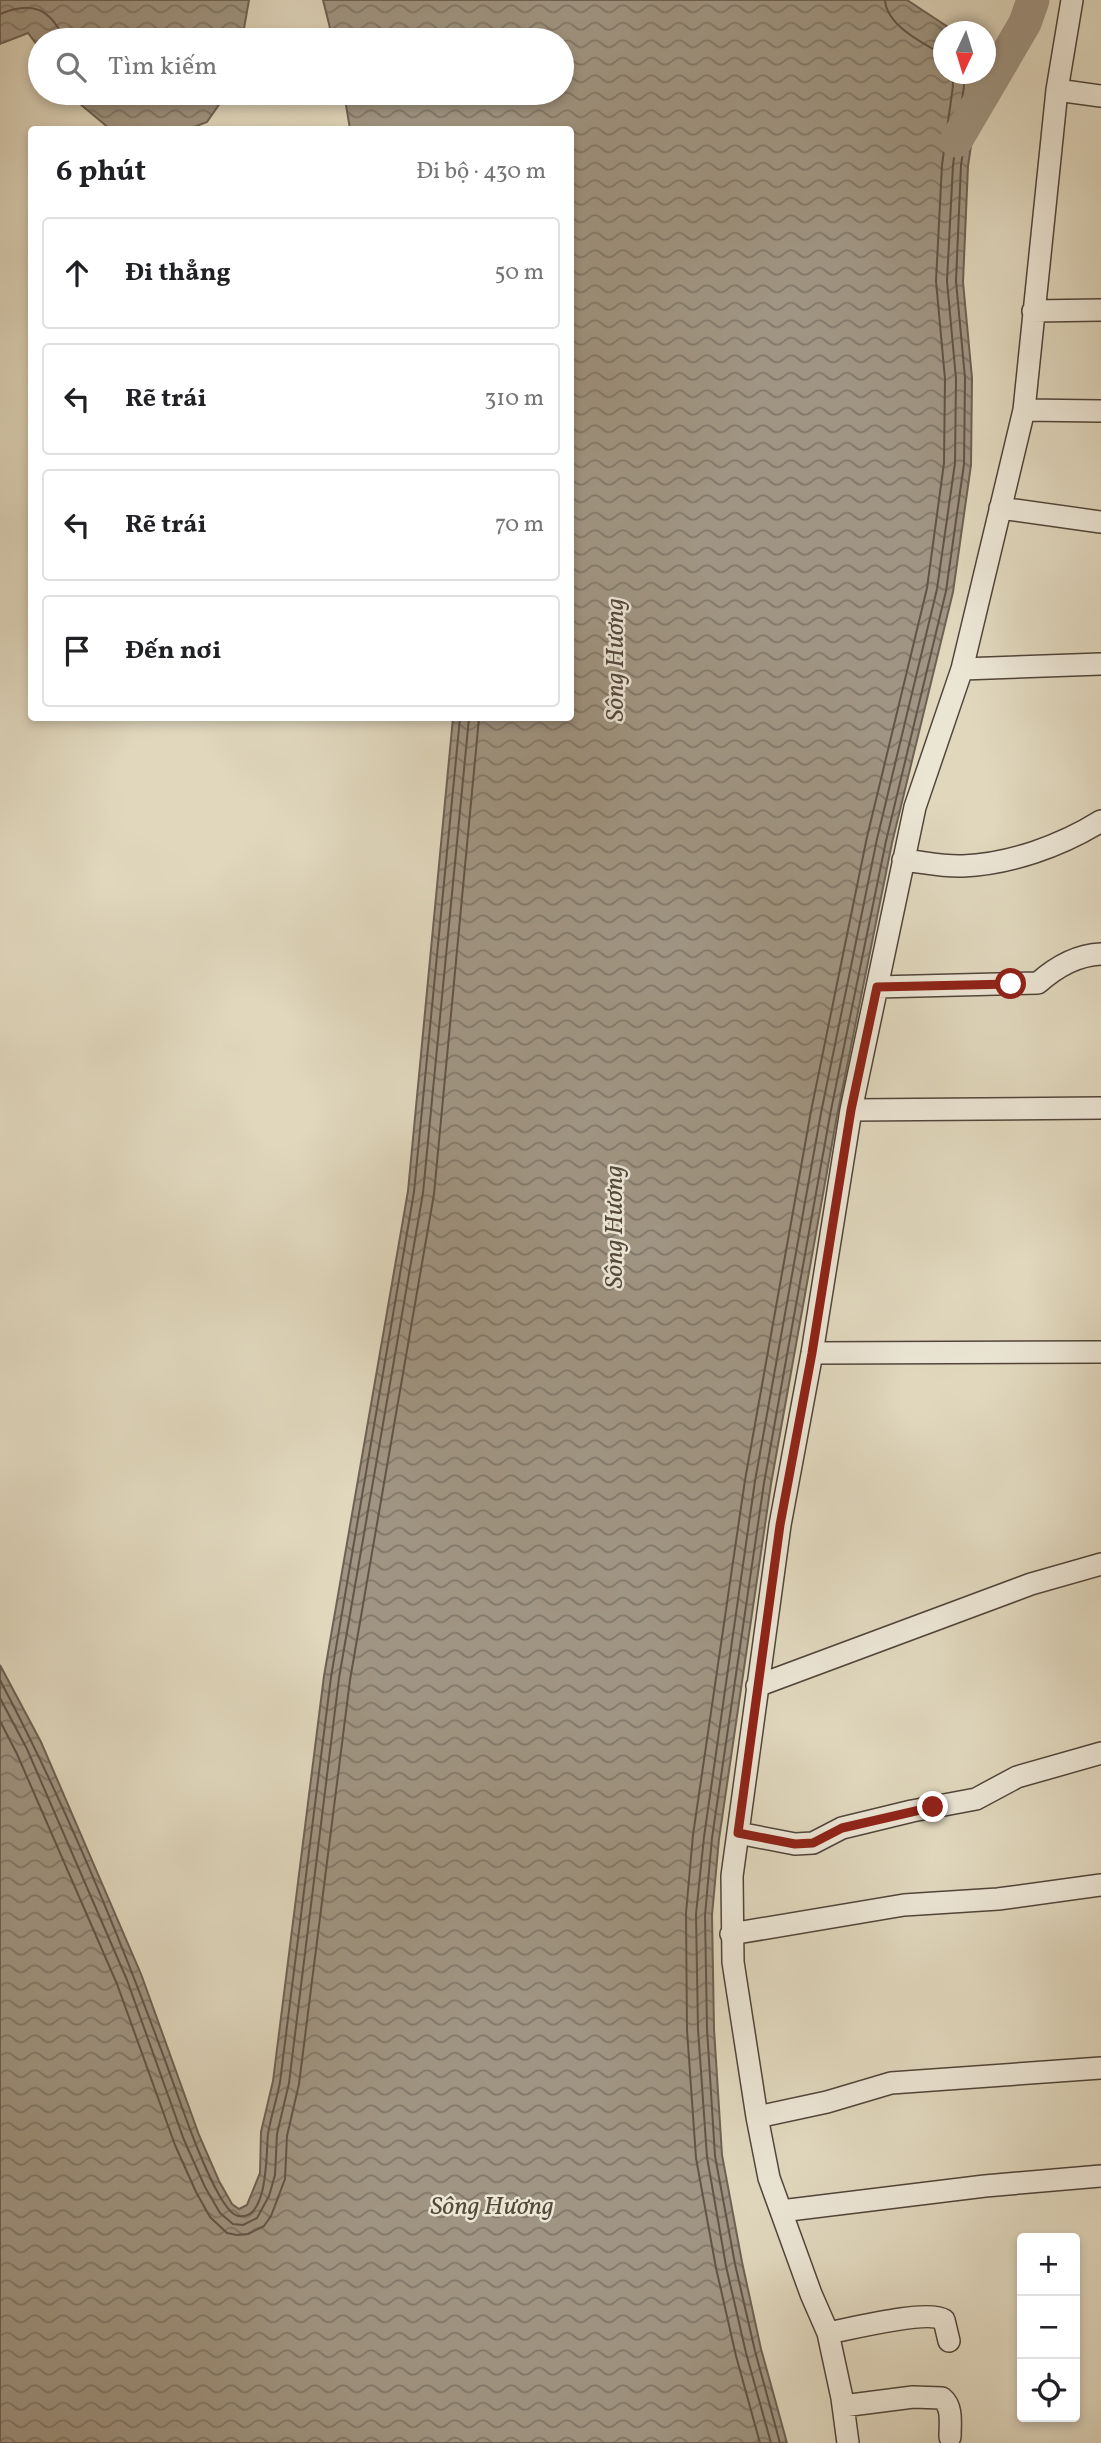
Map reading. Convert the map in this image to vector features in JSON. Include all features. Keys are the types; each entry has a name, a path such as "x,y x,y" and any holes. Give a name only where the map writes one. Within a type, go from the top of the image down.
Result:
{"street":[{"path":"848,2443 844,2406 828,2333 769,2178 733,1962 732,1876 780,1525 812,1353 851,1110 915,807 962,669 1024,410 1057,90 1072,0"},
{"path":"1057,90 1101,96"},
{"path":"1033,311 1101,310"},
{"path":"1024,410 1101,411"},
{"path":"1000,508 1101,522"},
{"path":"962,669 1101,664"},
{"path":"904,860 959,866 984,864 1047,848 1101,821"},
{"path":"877,987 1038,983 1055,967 1089,954 1101,954"},
{"path":"851,1110 1101,1108"},
{"path":"812,1353 1101,1352"},
{"path":"757,1686 1031,1584 1101,1564"},
{"path":"738,1833 795,1844 813,1843 842,1828 976,1799 1017,1777 1101,1753"},
{"path":"731,1934 904,1905 998,1899 1101,1885"},
{"path":"757,2117 827,2102 891,2083 1101,2068"},
{"path":"781,2211 985,2186 1101,2176"},
{"path":"828,2333 936,2316 944,2320 949,2341"},
{"path":"844,2406 913,2398 942,2398 950,2408 950,2437"}],"water":[{"path":"0,0 249,0 244,28 28,28 28,33 0,44"},
{"name":"Sông Hương","path":"323,0 907,0 939,21 933,21 933,84 980,85 968,166 963,282 972,378 971,465 953,592 892,843 837,1116 771,1484 719,1839 712,1915 714,2029 722,2155 761,2349 787,2443 0,2443 0,1665 41,1742 141,1974 199,2135 219,2181 232,2204 239,2209 247,2205 260,2173 261,2132 273,2081 324,1676 408,1191 453,721 574,721 574,126 350,126 346,105 574,105 574,28 330,28"},
{"path":"81,105 219,105 207,122 197,126 106,126"}],"waterway":[{"path":"956,141 1025,23 1033,0"}],"route":[{"path":"933,1807 842,1828 813,1843 795,1844 738,1833 780,1525 812,1353 851,1110 877,987 1011,984"}]}
